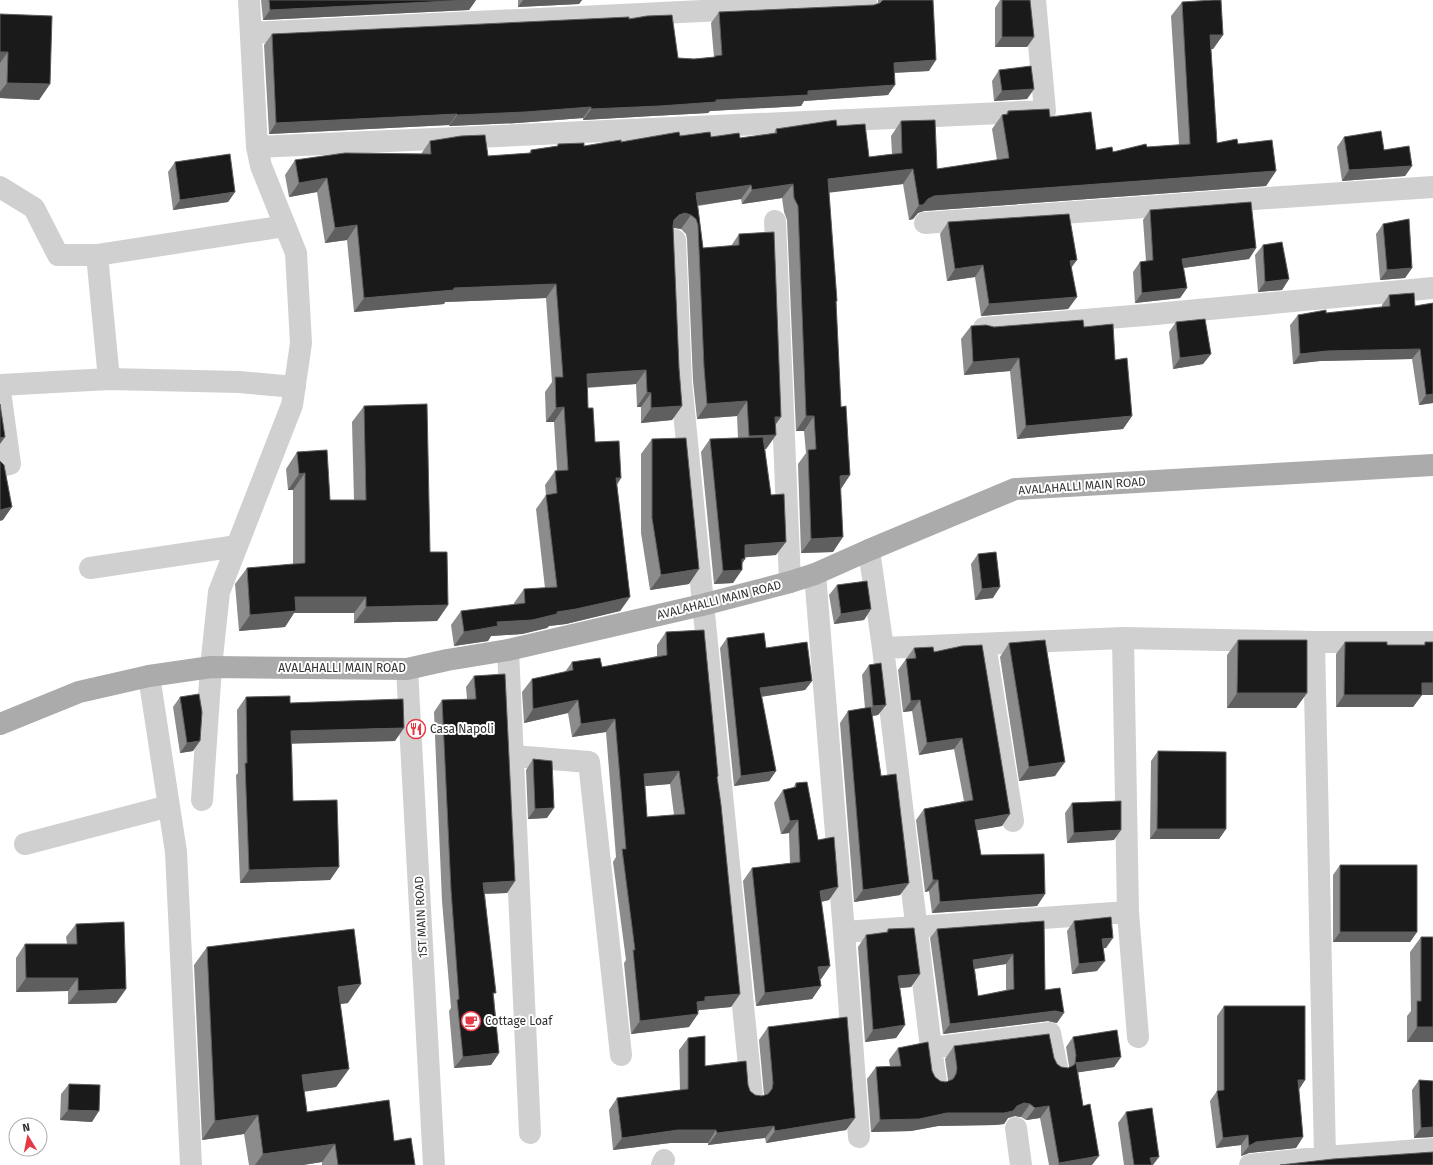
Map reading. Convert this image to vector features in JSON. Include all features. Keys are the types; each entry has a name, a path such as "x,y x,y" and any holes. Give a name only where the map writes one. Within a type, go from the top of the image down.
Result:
{"main road":[{"name":"AVALAHALLI MAIN ROAD","path":"0,724 79,692 149,676 211,667 407,669 447,660 508,650 790,582 815,574 869,550 1015,490 1433,465"}],"street":[{"path":"202,800 211,667 219,592 292,405 301,343 296,253 261,166 257,147 249,0"},
{"path":"257,147 1045,111 1035,0"},
{"path":"251,33 689,6 866,3"},
{"path":"0,187 34,208 58,255 97,255 285,226"},
{"path":"925,223 1433,187"},
{"path":"775,221 790,582"},
{"path":"675,240 681,382 752,1096"},
{"path":"97,255 109,379"},
{"path":"984,328 1145,315 1433,288"},
{"path":"0,385 109,379 239,382 295,387"},
{"path":"0,391 10,464 0,466"},
{"path":"90,568 237,546"},
{"path":"869,550 883,648 936,1082"},
{"path":"815,574 859,1137"},
{"path":"883,648 1122,638 1314,642 1433,642"},
{"path":"1122,638 1128,912 1138,1037"},
{"path":"1314,642 1325,1157"},
{"path":"985,644 1013,821"},
{"path":"508,650 530,1133"},
{"name":"1ST MAIN ROAD","path":"407,669 434,1165"},
{"path":"149,676 176,852 191,1165"},
{"path":"513,756 589,762 621,1055"},
{"path":"25,844 169,806"},
{"path":"844,932 1128,912"},
{"path":"931,1048 1050,1033 1057,1068"},
{"path":"1016,1128 1022,1165"},
{"path":"1250,1165 1433,1148"}],"building":[{"path":"269,0 470,0 270,10"},
{"path":"883,0 933,0 936,60 894,63 895,85 808,91 808,95 716,100 716,102 660,106 591,109 591,107 525,112 276,123 272,34 629,17 629,19 647,16 672,15 678,58 694,59 722,55 719,12 874,5"},
{"path":"1002,0 1030,0 1034,37 1002,37"},
{"path":"1221,0 1223,35 1210,35 1217,143 1237,139 1238,144 1272,140 1276,171 934,196 928,199 923,205 919,205 913,169 828,179 837,301 841,407 846,406 850,475 840,476 843,537 811,539 808,450 816,449 814,416 806,416 798,206 794,198 793,184 752,190 751,185 696,193 703,248 739,245 739,234 774,232 781,417 775,417 776,435 749,436 747,401 707,404 698,225 696,219 691,215 685,213 679,215 674,220 673,226 682,406 651,408 651,393 647,392 646,370 587,374 588,408 593,408 595,442 619,441 621,478 616,478 630,597 557,612 557,614 532,620 497,622 498,626 464,632 461,611 525,603 524,589 557,587 546,495 557,493 555,471 568,470 564,407 556,408 555,377 563,377 556,284 454,288 454,290 364,298 357,225 335,228 327,178 299,183 295,160 345,153 431,154 430,141 461,136 485,135 488,156 531,153 531,150 558,146 558,144 584,143 584,146 621,140 621,142 679,132 680,136 710,132 711,137 739,133 740,138 777,133 776,129 836,120 837,126 865,124 869,157 902,153 901,121 935,120 937,169 1009,158 1002,115 1008,114 1008,111 1049,109 1050,117 1091,112 1096,150 1112,147 1113,152 1146,144 1147,147 1190,144 1182,2"},
{"path":"0,14 52,16 50,84 7,83 8,52 0,52"},
{"path":"1031,66 1034,89 1002,91 999,70"},
{"path":"1381,131 1384,150 1409,146 1412,166 1349,170 1344,137"},
{"path":"230,154 235,192 180,200 175,162"},
{"path":"1251,202 1256,248 1182,259 1187,288 1142,293 1140,262 1153,260 1150,210"},
{"path":"1069,214 1077,260 1070,261 1077,297 989,304 983,265 955,269 948,222"},
{"path":"1409,219 1412,268 1387,270 1383,224"},
{"path":"1282,242 1289,279 1265,282 1263,245"},
{"path":"1414,293 1415,306 1433,303 1433,394 1426,395 1420,349 1327,351 1300,354 1298,315 1326,310 1326,313 1390,306 1389,295"},
{"path":"1205,319 1211,354 1180,358 1176,322"},
{"path":"1083,320 1084,327 1113,324 1115,360 1127,358 1132,416 1026,426 1019,358 973,362 971,326 986,325 994,327"},
{"path":"0,404 5,437 0,438"},
{"path":"427,404 430,552 447,552 448,605 366,607 366,597 295,597 296,611 250,615 247,568 305,563 305,473 299,474 297,452 327,450 330,500 366,500 364,406"},
{"path":"763,437 771,495 784,494 786,542 745,545 745,559 742,559 742,570 723,571 710,439"},
{"path":"686,438 699,569 661,575 652,518 652,439"},
{"path":"0,461 4,465 12,507 0,510"},
{"path":"996,552 1000,587 982,589 978,554"},
{"path":"867,581 871,609 841,614 837,585"},
{"path":"704,630 717,777 740,994 705,997 705,1001 697,1002 698,1014 640,1021 633,950 635,950 622,849 626,849 615,719 581,724 578,700 533,709 532,679 573,670 572,662 600,658 602,667 667,655 666,632","holes":["679,771 685,814 647,817 644,774"]},
{"path":"764,633 766,648 807,642 812,681 760,688 776,771 741,776 727,638"},
{"path":"1045,640 1065,762 1029,767 1009,643"},
{"path":"1238,640 1307,640 1307,693 1237,693"},
{"path":"1345,642 1387,642 1387,645 1425,645 1425,642 1433,642 1433,683 1422,683 1422,695 1344,695"},
{"path":"982,645 1010,814 975,820 981,855 1044,854 1045,894 940,902 938,880 933,880 924,809 973,800 962,738 927,743 920,700 911,701 906,659 916,658 914,648 933,647 934,652 962,646"},
{"path":"881,663 886,705 873,706 869,665"},
{"path":"505,674 515,881 483,883 496,993 493,993 499,1053 463,1057 457,1000 459,999 451,890 442,700 476,699 474,676"},
{"path":"199,694 202,712 200,741 187,743 180,697"},
{"path":"290,696 290,703 403,699 404,728 291,731 293,801 337,800 339,867 249,870 245,763 247,763 246,697"},
{"path":"871,707 881,776 896,774 909,883 863,890 848,711"},
{"path":"1158,751 1226,752 1226,829 1157,829"},
{"path":"533,759 552,761 554,808 535,809"},
{"path":"807,782 818,840 834,837 838,887 820,891 830,966 818,967 821,986 765,993 752,868 800,862 798,820 790,821 783,790 796,787 796,783"},
{"path":"1121,801 1121,830 1074,833 1072,803"},
{"path":"1340,865 1417,865 1417,932 1340,932"},
{"path":"1111,917 1113,938 1102,939 1105,961 1079,964 1074,921"},
{"path":"1044,921 1045,990 1060,988 1064,1013 1055,1011 950,1024 937,929","holes":["1013,954 1014,989 978,996 973,960"]},
{"path":"124,922 126,989 78,991 78,978 26,978 25,944 77,944 76,924"},
{"path":"914,928 920,974 898,976 905,1025 873,1030 866,935 888,932 888,929"},
{"path":"354,929 361,984 338,987 349,1069 302,1075 307,1112 389,1100 394,1141 411,1138 415,1165 338,1165 335,1144 263,1154 258,1115 215,1121 207,947"},
{"path":"1421,937 1433,937 1433,1027 1417,1027 1417,1001 1421,1001"},
{"path":"1224,1006 1305,1006 1305,1080 1298,1080 1303,1137 1256,1142 1249,1146 1248,1135 1223,1138 1217,1091 1224,1090"},
{"path":"847,1017 855,1118 775,1131 774,1126 717,1133 716,1130 678,1130 622,1138 617,1098 688,1089 688,1038 705,1036 705,1066 746,1061 750,1091 755,1095 762,1096 768,1094 772,1089 773,1083 768,1027"},
{"path":"1117,1030 1121,1057 1075,1063 1076,1055 1073,1037"},
{"path":"1049,1034 1054,1058 1057,1064 1061,1067 1068,1068 1076,1062 1083,1106 1090,1104 1099,1156 1059,1163 1049,1106 1035,1108 1030,1104 1024,1103 1017,1106 1013,1111 1004,1113 947,1113 919,1119 880,1120 876,1067 901,1066 898,1048 928,1042 932,1071 935,1077 940,1081 946,1082 953,1079 956,1074 957,1068 954,1046"},
{"path":"1419,1080 1433,1081 1433,1127 1421,1128"},
{"path":"69,1084 100,1085 99,1111 68,1110"},
{"path":"1152,1108 1159,1157 1150,1158 1152,1165 1134,1165 1126,1112"},
{"path":"1433,1152 1433,1165 1280,1165 1333,1159"}],"place":[{"name":"Casa Napoli","path":"416,729"},
{"name":"Cottage Loaf","path":"471,1021"}]}
